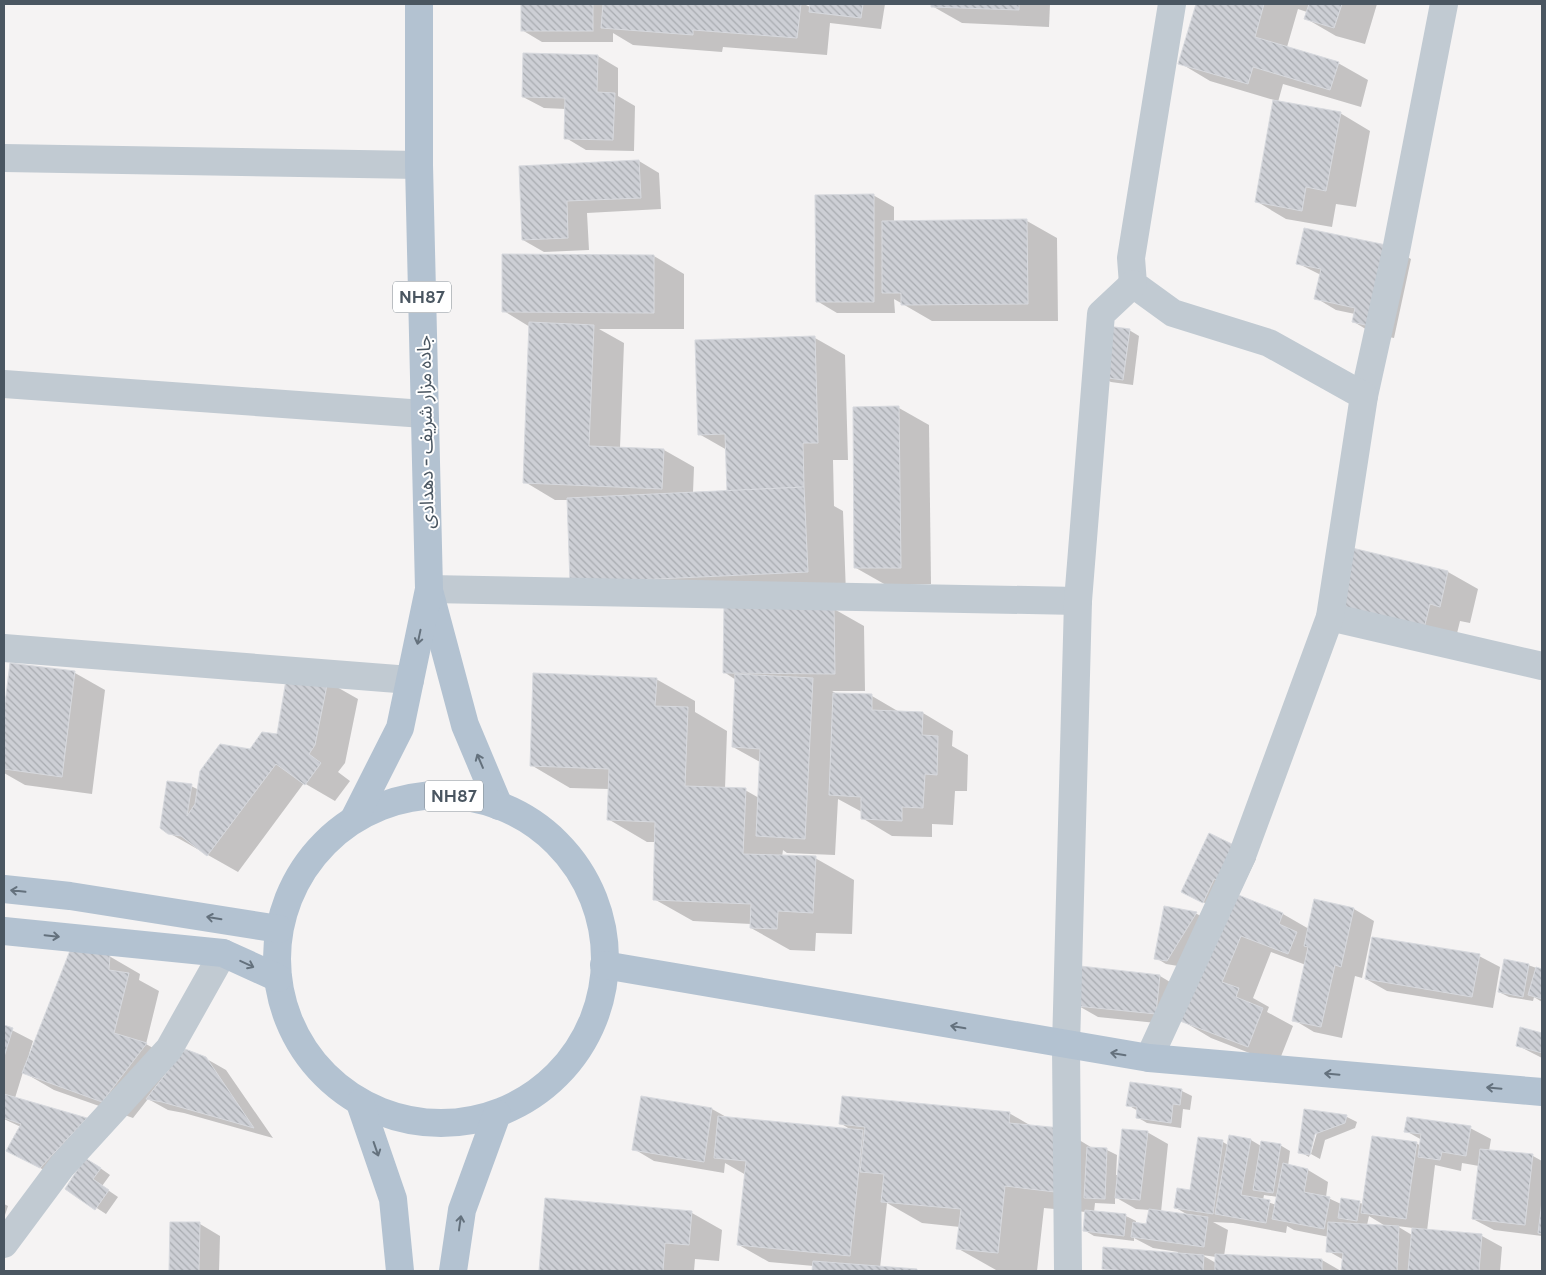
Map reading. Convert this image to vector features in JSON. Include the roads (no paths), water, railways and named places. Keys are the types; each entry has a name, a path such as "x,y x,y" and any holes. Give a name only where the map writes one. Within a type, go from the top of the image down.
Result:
{"main road":[{"name":"جاده مزار شریف - دهدادی","path":"419,4 419,165 429,590"},
{"name":"NH87","path":"354,819 400,728 429,590"},
{"name":"NH87","path":"429,590 465,724 499,806"},
{"name":"NH87","path":"426,795 463,796 499,806 525,818 549,836 569,857 596,907 603,936 604,965 598,1004 584,1039 561,1071 532,1096 497,1114 463,1123 427,1124 392,1117 360,1103 320,1071 291,1028 278,978 276,953 279,929 294,885 320,848 354,819 388,803 426,795"},
{"path":"4,889 70,896 279,929"},
{"path":"4,931 223,953 278,978"},
{"path":"604,965 1066,1046 1149,1058 1542,1092"},
{"path":"360,1103 393,1199 400,1271"},
{"path":"453,1271 462,1210 497,1114"}],"street":[{"path":"1172,4 1131,258 1133,284 1173,314 1269,343 1364,396"},
{"path":"1149,1058 1242,856 1330,617 1364,396 1396,252 1444,4"},
{"path":"4,158 419,165"},
{"path":"1068,1271 1066,1046 1078,601 1101,314 1133,284"},
{"path":"4,384 424,414"},
{"path":"429,590 1078,601"},
{"path":"1330,617 1542,666"},
{"path":"4,648 410,680"},
{"path":"4,1244 62,1166 168,1049 223,953"}]}
